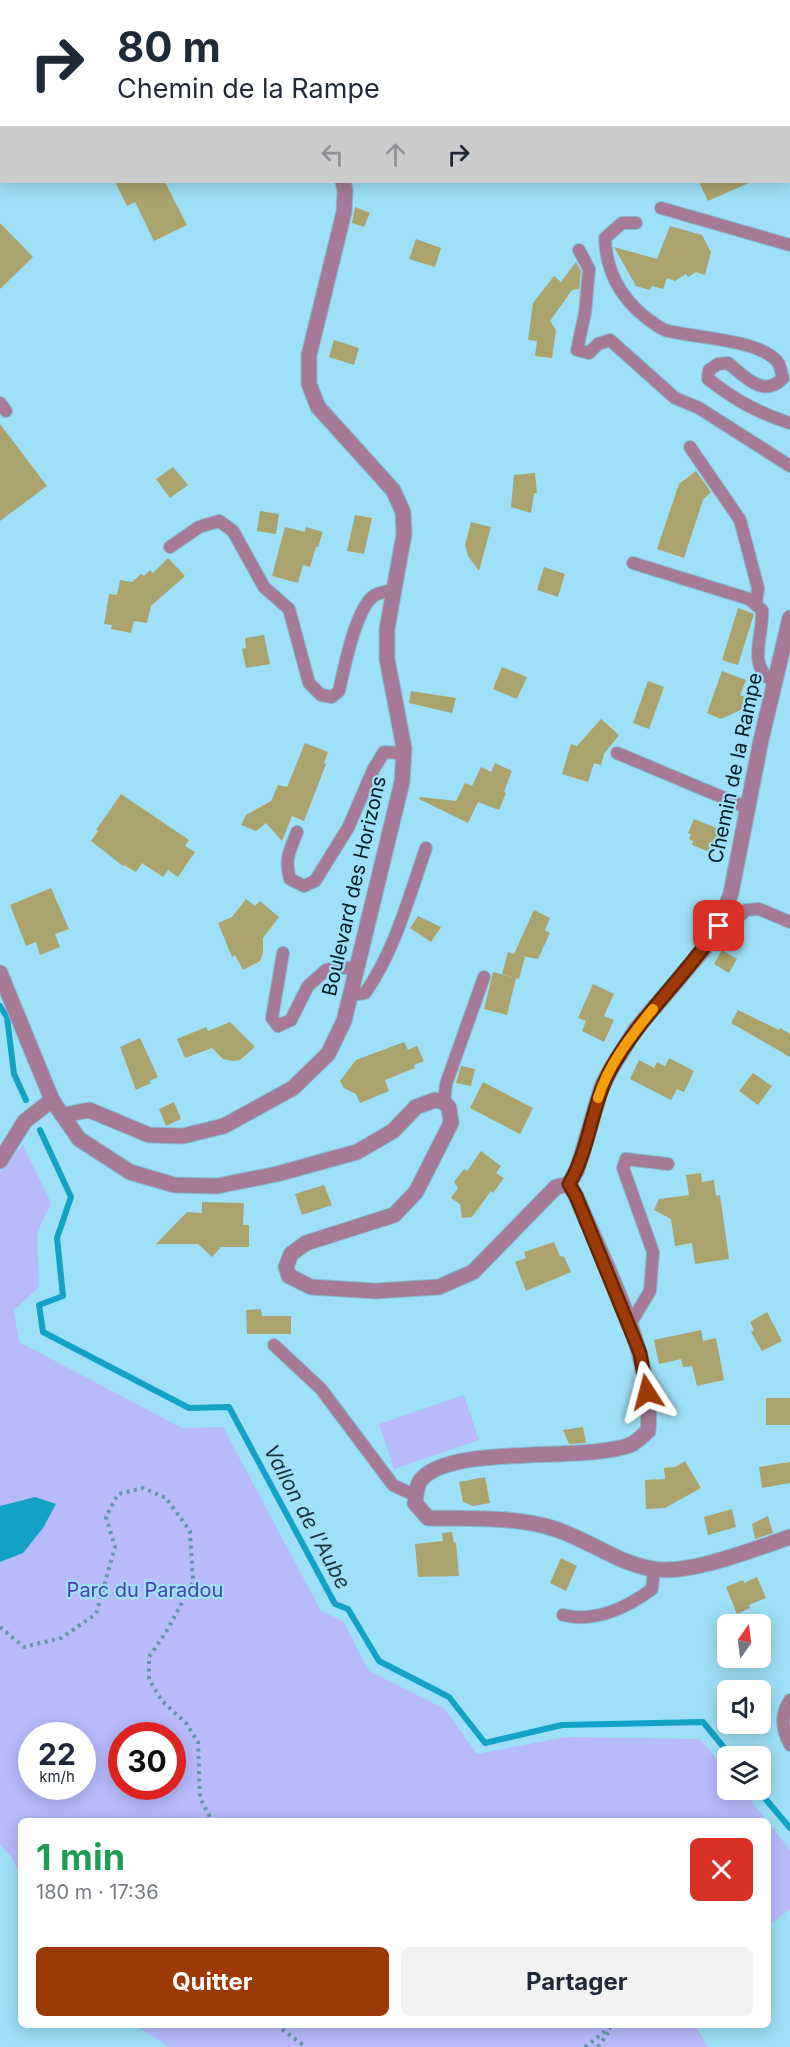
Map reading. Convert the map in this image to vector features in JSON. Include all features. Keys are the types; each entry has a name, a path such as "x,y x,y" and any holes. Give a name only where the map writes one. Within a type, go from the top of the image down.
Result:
{"street":[{"name":"Boulevard des Horizons","path":"64,1115 89,1110 149,1135 183,1136 224,1126 293,1088 328,1054 344,1021 402,782 404,753 387,659 387,629 404,534 403,512 393,490 318,406 309,384 309,355 344,212 343,183"},
{"name":"Chemin de la Rampe","path":"569,1184 577,1170 602,1086 612,1067 636,1029 705,948 719,926 731,893 773,681 790,618"},
{"path":"0,973 52,1100 79,1139 130,1172 174,1185 217,1186 277,1174 357,1152 393,1131 416,1107 435,1100 444,1102 450,1108 451,1123 416,1192 394,1215 306,1243 291,1254 286,1267 289,1276 310,1287 375,1291 439,1287 473,1272 556,1187 569,1184 630,1324 640,1353 650,1412 648,1431 633,1444 604,1452 475,1459 436,1467 419,1482 416,1496 415,1503 428,1518 516,1521 556,1529 619,1559 654,1569 687,1567 729,1558 790,1537"},
{"path":"0,1161 25,1121 52,1100"}],"lane":[{"path":"661,208 790,245"},
{"path":"636,223 622,223 605,238 605,255 616,285 638,311 663,329 735,342 766,354 779,363 783,378 776,385 769,387 754,383 728,363 717,364 709,370 708,379 762,414 790,423"},
{"path":"579,250 590,269 585,313 576,350 590,353 598,344 610,340 675,398 699,408 790,466"},
{"path":"690,447 740,520 758,588 756,604"},
{"path":"170,547 199,527 219,521 233,531 264,587 289,609 309,683 321,695 332,697 339,691 353,637 361,614 370,600 376,594 394,590"},
{"path":"633,564 749,599 756,604 762,610 763,621 757,661 763,675 773,681"},
{"path":"297,832 287,856 287,868 290,879 304,886 315,881 348,828 373,770 384,752 404,753"},
{"path":"617,753 748,808"},
{"path":"350,995 365,993 377,976 426,848"},
{"name":"Chemin de la Rampe","path":"719,926 729,926 746,910 759,909 790,922"},
{"path":"283,953 272,1018 278,1026 291,1020 308,986 326,970 339,967 356,969"},
{"path":"444,1102 446,1084 484,977"},
{"path":"630,1324 650,1292 653,1252 623,1168 626,1159 668,1164"},
{"path":"274,1345 321,1389 393,1485 416,1496"},
{"path":"563,1615 577,1618 596,1616 635,1602 652,1590 654,1569"},
{"path":"790,1700 783,1710 785,1736 790,1745"}],"path":[{"path":"0,1627 24,1647 61,1638 96,1614 115,1547 106,1517 118,1494 143,1488 166,1498 190,1531 193,1582 168,1629 149,1657 149,1679 162,1701 186,1723 198,1742 200,1798 210,1818"},
{"path":"280,2028 306,2047"},
{"path":"585,2047 610,2028"},
{"path":"598,2047 612,2028"}],"green space":[{"name":"Parc du Paradou","path":"23,1145 51,1203 37,1233 39,1287 14,1310 19,1342 182,1428 223,1427 321,1611 343,1621 369,1671 445,1709 477,1754 566,1737 700,1739 717,1760 717,1800 750,1800 765,1818 18,1818 18,1871 11,1856 0,1845 0,1172"},
{"path":"464,1395 479,1440 394,1469 379,1424"},
{"path":"771,1826 790,1850 790,1909 771,1924"},
{"path":"140,2028 697,2028 708,2047 169,2047"}],"shaded area":[{"path":"35,1497 56,1504 43,1528 23,1553 0,1562 0,1506"}],"building":[{"path":"116,183 166,183 187,225 154,241 135,202 127,206"},
{"path":"699,183 749,183 708,201"},
{"path":"355,207 370,213 364,227 352,223"},
{"path":"0,223 33,257 0,289"},
{"path":"670,226 702,235 711,252 705,275 696,272 688,277 686,274 675,281 667,278 663,289 652,286 650,290 636,286 614,247 657,259"},
{"path":"416,239 441,248 435,267 409,259"},
{"path":"576,262 581,271 579,289 572,290 550,321 556,330 552,358 535,356 537,341 528,340 533,303 554,276 561,282"},
{"path":"334,340 359,348 354,365 329,357"},
{"path":"0,424 47,486 0,521"},
{"path":"173,467 188,485 170,498 156,479"},
{"path":"696,471 711,492 703,500 684,558 657,549 679,484"},
{"path":"535,473 537,493 534,493 531,513 511,507 514,475"},
{"path":"260,511 279,514 276,534 257,531"},
{"path":"355,515 372,518 364,554 347,551"},
{"path":"471,522 491,527 479,571 468,556 465,545"},
{"path":"285,527 305,532 306,527 323,532 310,567 303,565 298,583 272,576"},
{"path":"168,558 185,576 151,606 147,623 134,621 131,633 111,629 112,625 104,624 109,594 117,595 120,580 132,582 150,570 153,573"},
{"path":"544,567 565,574 558,597 537,590"},
{"path":"738,608 754,614 738,665 722,660"},
{"path":"264,635 270,664 246,668 242,649 246,648 245,638"},
{"path":"502,667 527,677 517,699 493,689"},
{"path":"722,671 746,680 740,695 758,702 721,719 707,713"},
{"path":"648,681 664,687 649,729 633,723"},
{"path":"411,691 456,698 452,713 409,703"},
{"path":"601,719 619,735 604,754 601,765 594,763 588,782 562,774 571,744 577,746"},
{"path":"305,743 328,752 324,763 326,764 304,821 292,816 282,841 266,823 256,831 241,825 246,815 271,801 278,785 287,787"},
{"path":"495,763 512,771 499,810 478,802 468,823 419,799 420,797 456,801 465,783 472,786 481,767 491,772"},
{"path":"121,794 189,840 185,846 195,852 178,877 168,870 163,877 142,863 136,872 123,866 91,841"},
{"path":"694,819 721,830 712,853 692,845 693,841 689,839 691,834 688,833"},
{"path":"51,888 69,929 55,934 60,947 40,955 36,942 26,946 10,905"},
{"path":"246,899 255,906 260,901 279,917 263,938 263,953 260,961 243,970 235,955 232,957 218,923 232,917"},
{"path":"534,910 550,918 545,930 550,933 538,959 517,955 525,957 519,979 502,974 508,952 514,954"},
{"path":"418,916 441,927 431,942 410,928"},
{"path":"722,950 737,959 729,973 714,964"},
{"path":"493,972 516,978 507,1015 484,1009"},
{"path":"593,984 614,994 604,1016 614,1020 604,1042 582,1031 586,1021 578,1018"},
{"path":"738,1010 790,1034 790,1057 731,1023"},
{"path":"230,1022 255,1047 240,1060 223,1059 212,1048 185,1058 177,1039 206,1027 208,1031"},
{"path":"140,1038 158,1077 136,1090 120,1047"},
{"path":"404,1042 408,1050 417,1046 424,1061 414,1065 415,1068 385,1080 389,1091 360,1103 356,1094 344,1088 340,1081 356,1060"},
{"path":"669,1058 694,1071 684,1092 677,1089 671,1100 630,1079 639,1060 654,1068 657,1062 665,1066"},
{"path":"461,1066 475,1069 471,1086 456,1083"},
{"path":"753,1073 772,1086 758,1105 739,1091"},
{"path":"483,1082 533,1108 520,1134 470,1108"},
{"path":"174,1102 181,1119 166,1126 159,1109"},
{"path":"481,1151 501,1166 496,1173 504,1178 493,1193 491,1191 472,1217 462,1218 460,1204 451,1198 458,1188 454,1182 464,1169 467,1171"},
{"path":"701,1173 702,1182 714,1180 716,1196 720,1195 729,1259 695,1264 692,1243 675,1246 671,1219 654,1210 659,1199 689,1195 686,1175"},
{"path":"324,1185 332,1205 302,1215 295,1194"},
{"path":"202,1202 244,1203 243,1225 249,1225 249,1247 221,1247 212,1257 198,1244 156,1244 187,1212 202,1213"},
{"path":"554,1242 571,1272 526,1291 515,1262 526,1258 524,1252"},
{"path":"261,1309 262,1316 291,1316 291,1334 247,1334 246,1310"},
{"path":"767,1312 782,1341 762,1351 751,1332 754,1330 750,1322"},
{"path":"701,1330 703,1341 716,1338 724,1380 697,1386 692,1366 683,1367 681,1359 659,1364 654,1340"},
{"path":"766,1398 790,1398 790,1425 766,1425"},
{"path":"583,1427 586,1443 569,1444 563,1430"},
{"path":"685,1461 701,1488 665,1508 646,1509 645,1480 665,1479 664,1468 675,1467"},
{"path":"790,1462 790,1483 762,1488 759,1467"},
{"path":"485,1477 490,1503 473,1506 463,1502 459,1482"},
{"path":"732,1509 736,1527 708,1535 704,1517"},
{"path":"768,1516 773,1533 755,1539 752,1524"},
{"path":"452,1532 454,1543 456,1542 459,1576 418,1577 415,1544 443,1541 442,1533"},
{"path":"561,1558 577,1566 566,1591 550,1583"},
{"path":"757,1577 766,1598 749,1605 750,1608 737,1614 726,1587 743,1580 744,1583"}],"waterway":[{"path":"0,1006 7,1017 14,1074 26,1100"},
{"name":"Vallon de l'Aube","path":"40,1130 71,1197 57,1238 63,1296 39,1305 43,1332 189,1408 229,1407 335,1604 348,1609 379,1661 449,1697 485,1743 562,1725 703,1722 723,1746"},
{"name":"Vallon de l'Aube","path":"766,1800 790,1828"}],"slow traffic":[{"path":"598,1098 612,1067 636,1029 653,1009"}],"route":[{"path":"647,1392 640,1353 623,1307 569,1184 577,1170 602,1086 612,1067 636,1029 705,948 719,926"}]}
